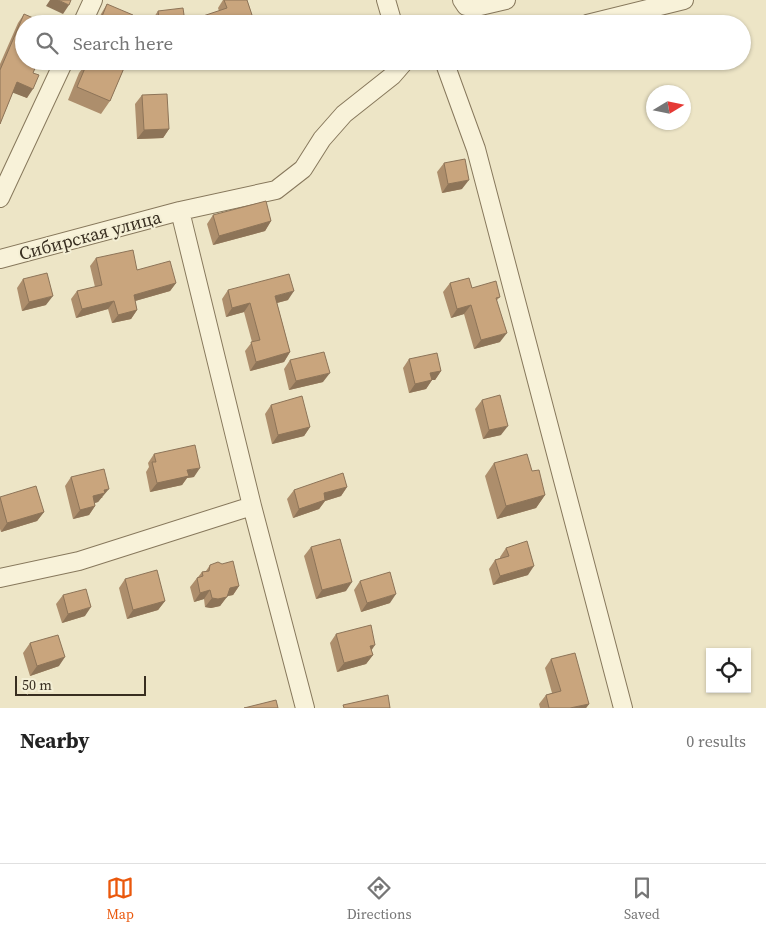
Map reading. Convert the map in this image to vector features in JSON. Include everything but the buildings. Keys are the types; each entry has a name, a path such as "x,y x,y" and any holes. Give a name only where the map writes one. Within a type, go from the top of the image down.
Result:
{"street":[{"path":"86,15 93,0"},
{"path":"386,0 390,15"},
{"path":"462,0 466,6 476,7 506,0"},
{"path":"623,15 684,0"},
{"path":"0,198 60,70"},
{"name":"Сибирская улица","path":"0,260 180,211 276,190 303,169 322,139 344,114 397,70"},
{"path":"447,70 476,149 623,708"},
{"path":"180,211 252,506 305,708"},
{"path":"0,578 79,561 252,506"}]}
